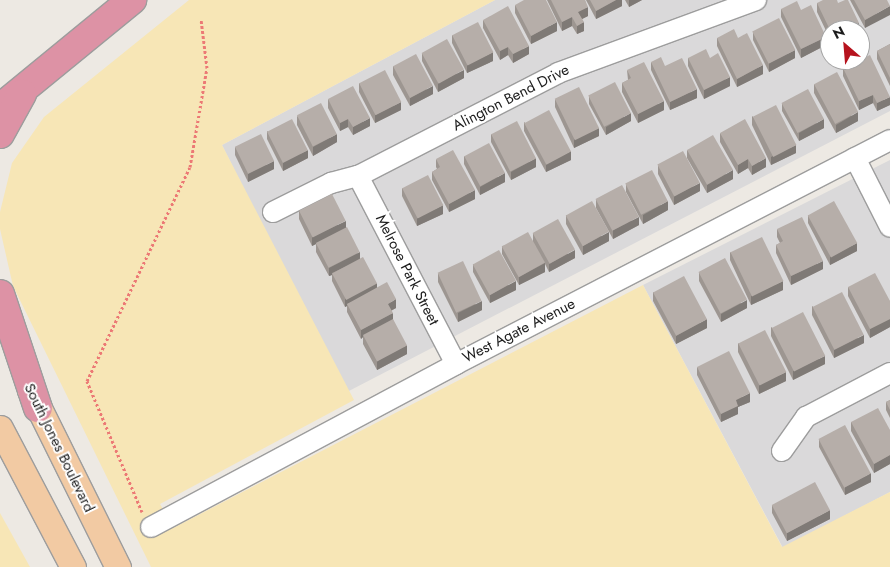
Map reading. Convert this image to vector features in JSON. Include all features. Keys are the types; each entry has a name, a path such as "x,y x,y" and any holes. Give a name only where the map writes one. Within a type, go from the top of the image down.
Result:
{"highway":[{"path":"0,108 132,0"},
{"path":"0,134 25,87"},
{"path":"0,294 38,408"}],"main road":[{"name":"South Jones Boulevard","path":"0,328 118,567"},
{"path":"0,428 73,567"}],"street":[{"name":"Alington Bend Drive","path":"273,212 331,183 358,176 558,73 756,0"},
{"name":"West Agate Avenue","path":"151,527 456,364 890,140"},
{"path":"855,158 890,227"},
{"name":"Melrose Park Street","path":"358,176 456,364"},
{"path":"782,451 806,417 890,373"}],"path":[{"path":"151,527 135,502 87,381 190,167 206,68 201,19"}],"shaded area":[{"path":"495,0 890,0 890,111 345,393 222,145"},
{"path":"890,160 890,492 783,548 643,285"}],"sand":[{"path":"189,0 495,0 222,145 354,400 160,504 173,528 643,285 782,547 890,492 890,567 151,567 13,286 0,229 0,212 12,163 44,117"},
{"path":"0,513 30,567 0,567"}],"building":[{"path":"524,0 546,0 557,22 531,36 515,5"},
{"path":"551,0 585,0 588,7 578,12 584,22 577,26 572,17 562,22"},
{"path":"590,0 616,0 596,11"},
{"path":"823,0 837,0 838,3 848,0 858,20 825,20 817,3"},
{"path":"854,0 887,0 890,6 865,20"},
{"path":"797,1 801,10 811,5 820,24 820,40 801,49 781,9"},
{"path":"508,6 529,46 513,54 508,47 500,51 483,20"},
{"path":"779,18 795,50 769,64 752,32"},
{"path":"478,22 493,52 468,65 452,35"},
{"path":"734,29 738,38 747,33 763,65 737,79 717,38"},
{"path":"447,39 464,70 439,84 422,53"},
{"path":"890,44 890,78 877,51"},
{"path":"706,49 710,58 718,53 730,77 704,90 688,58"},
{"path":"416,54 433,86 410,98 393,66"},
{"path":"870,55 890,97 877,103 873,95 859,101 844,70 870,70"},
{"path":"661,57 665,66 682,58 697,89 670,102 651,62"},
{"path":"644,62 664,101 638,114 622,83 631,78 627,70"},
{"path":"385,70 401,102 376,115 359,83"},
{"path":"837,72 858,112 835,124 814,84"},
{"path":"615,82 631,113 604,127 588,96"},
{"path":"353,86 370,118 353,127 348,119 340,123 328,99"},
{"path":"579,87 599,128 575,140 555,99"},
{"path":"808,89 824,119 797,133 782,103"},
{"path":"321,103 337,134 313,146 297,115"},
{"path":"776,105 796,145 773,157 753,117"},
{"path":"549,110 571,151 546,165 524,123"},
{"path":"292,119 308,150 283,163 267,132"},
{"path":"745,119 766,158 752,166 748,159 738,165 720,133"},
{"path":"517,121 536,158 510,172 491,134"},
{"path":"261,134 274,161 248,174 235,147"},
{"path":"713,135 733,170 707,185 687,150"},
{"path":"489,143 505,173 480,186 464,156"},
{"path":"453,150 475,190 449,204 432,172 440,167 436,159"},
{"path":"683,151 700,183 674,196 657,165"},
{"path":"652,170 668,201 641,215 625,184"},
{"path":"428,175 443,205 418,218 402,188"},
{"path":"622,185 639,217 612,231 596,199"},
{"path":"332,194 346,221 313,238 299,211"},
{"path":"592,201 609,232 583,246 566,216"},
{"path":"834,201 857,243 831,258 808,216"},
{"path":"802,217 823,261 791,276 776,245 783,241 777,229"},
{"path":"558,219 575,250 550,264 533,233"},
{"path":"347,227 360,252 329,268 316,243"},
{"path":"528,232 545,263 519,277 502,247"},
{"path":"762,237 783,281 752,296 731,252"},
{"path":"499,250 516,281 490,295 473,265"},
{"path":"363,257 377,283 346,300 332,273"},
{"path":"725,258 747,299 721,314 699,272"},
{"path":"463,261 482,301 456,313 438,273"},
{"path":"875,273 890,301 890,319 870,329 848,287"},
{"path":"684,276 707,319 676,336 653,292"},
{"path":"387,282 396,299 388,304 393,313 361,330 347,304"},
{"path":"842,292 864,335 834,350 813,307"},
{"path":"803,312 825,356 794,372 772,328"},
{"path":"393,319 407,345 377,361 363,335"},
{"path":"765,330 786,372 760,385 738,344"},
{"path":"729,351 750,393 736,400 738,406 721,414 697,367"},
{"path":"890,400 890,410 886,402"},
{"path":"878,408 890,430 890,455 874,464 851,422"},
{"path":"845,425 871,474 844,488 819,439"},
{"path":"815,482 830,510 787,533 772,505"}]}
